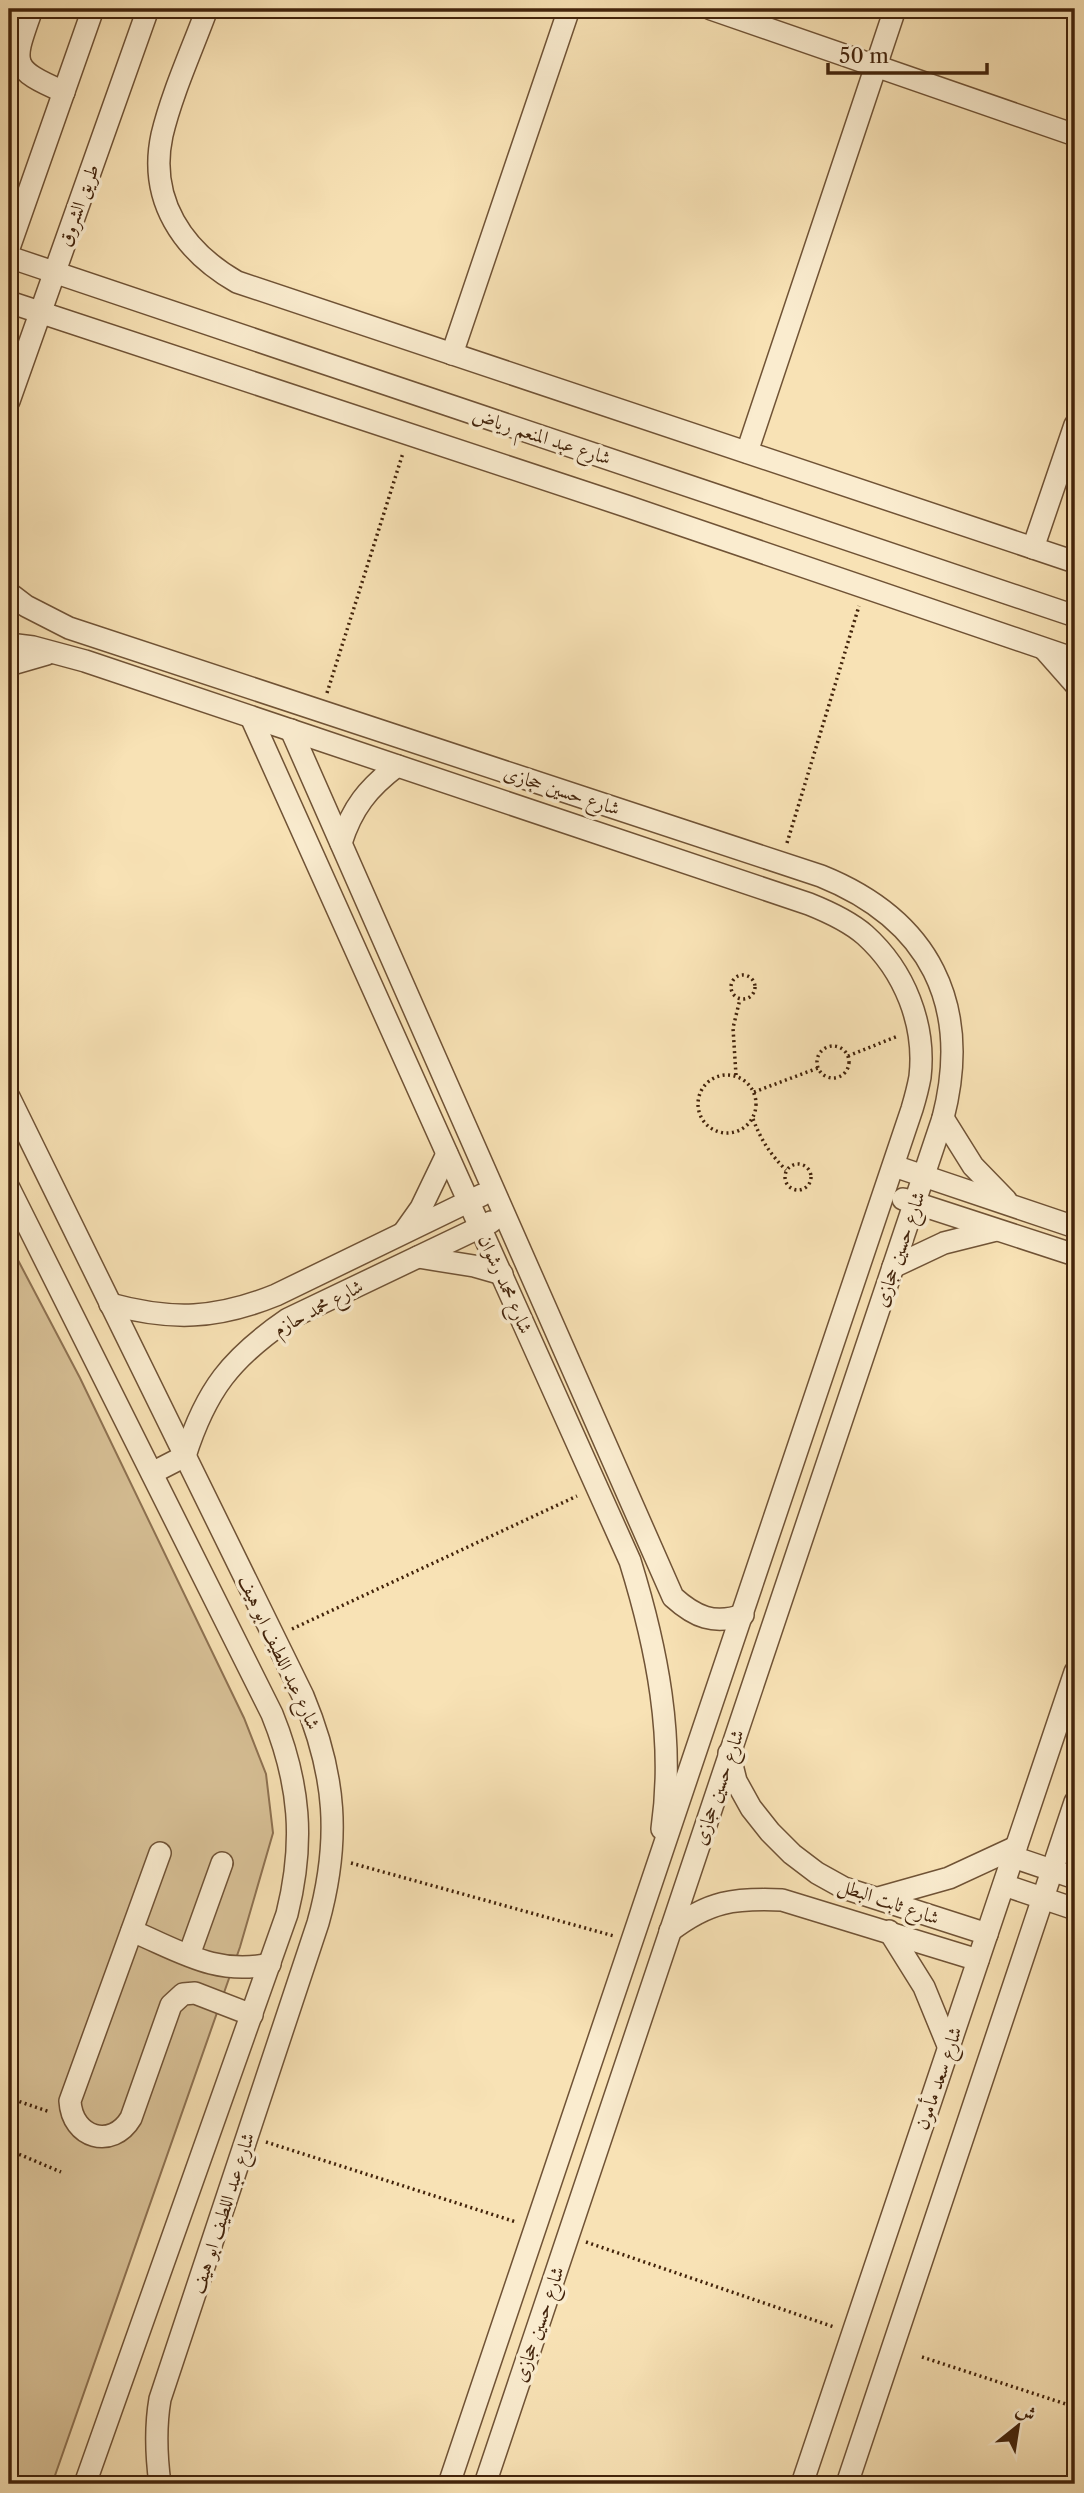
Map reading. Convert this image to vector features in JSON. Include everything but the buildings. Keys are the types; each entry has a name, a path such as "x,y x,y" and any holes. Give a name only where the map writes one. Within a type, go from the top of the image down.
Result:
{"street":[{"path":"32,9 20,44 20,61 29,76 64,92"},
{"path":"9,248 93,9"},
{"name":"طريق الشروق","path":"9,401 148,9"},
{"path":"207,9 162,136 159,161 161,186 180,233 196,253 215,269 237,282 1075,562"},
{"path":"452,354 569,9"},
{"path":"710,9 1075,135"},
{"path":"747,452 895,9"},
{"name":"شارع عبد المنعم رياض","path":"9,257 1075,616"},
{"name":"شارع عبد المنعم رياض","path":"9,302 626,506 1075,659"},
{"path":"1033,548 1075,425"},
{"path":"626,506 638,469"},
{"name":"شارع حسين حجازى","path":"9,593 26,606 69,628 821,876 862,894 881,907 905,930 926,956 941,986 954,1052 951,1086 943,1118 485,2484"},
{"name":"شارع حسين حجازى","path":"9,644 55,652 838,916 864,934 887,958 904,985 915,1015 921,1046 920,1078 894,1166 449,2484"},
{"path":"1043,648 1075,684"},
{"path":"9,665 55,652"},
{"path":"284,728 286,699"},
{"name":"شارع محمد رشوان","path":"251,717 630,1561 646,1612 664,1716 666,1769 656,1874"},
{"name":"شارع محمد رشوان","path":"284,728 341,843 673,1597 699,1617 729,1620 743,1615"},
{"path":"341,843 348,821 361,800 377,781 397,766"},
{"name":"شارع عبد اللطيف ابو هيف","path":"9,1097 316,1727 326,1759 333,1814 332,1858 318,1923 160,2399 156,2424 160,2484"},
{"path":"943,1118 973,1166 1013,1206"},
{"path":"404,1233 421,1208 447,1154"},
{"path":"894,1166 1075,1227"},
{"name":"شارع عبد اللطيف ابو هيف","path":"9,1188 272,1714 292,1769 299,1828 298,1857 287,1914 85,2484"},
{"name":"شارع محمد حازم","path":"110,1304 143,1313 177,1317 211,1315 245,1308 494,1189"},
{"path":"884,1193 1075,1255"},
{"name":"شارع محمد حازم","path":"186,1456 196,1423 212,1391 233,1363 259,1339 288,1319 505,1214"},
{"path":"893,1267 944,1243 998,1230"},
{"path":"418,1257 456,1262 502,1274"},
{"path":"152,1474 186,1456"},
{"name":"شارع سعد مأمون","path":"802,2484 1075,1672"},
{"name":"شارع ثابت البطل","path":"729,1753 736,1781 751,1808 792,1854 817,1873 844,1888 987,1934"},
{"path":"847,2484 1075,1802"},
{"path":"878,1898 949,1878 1015,1852 1075,1878"},
{"path":"160,1853 70,2101 74,2120 87,2133 96,2136 112,2135 127,2126 171,2005 183,1994 195,1993 252,2015"},
{"path":"189,1955 222,1863"},
{"path":"1004,1885 1075,1909"},
{"name":"شارع ثابت البطل","path":"666,1941 692,1914 721,1903 752,1899 782,1900 978,1960"},
{"path":"132,1931 204,1962 228,1968 253,1968 270,1964"},
{"path":"889,1931 924,1987 949,2048"},
{"path":"633,1942 666,1941"}],"path":[{"path":"321,711 410,435"},
{"path":"782,863 865,587"},
{"path":"737,976 749,976 753,980 755,992 752,997 740,999 731,992 730,986 737,976"},
{"path":"736,1075 733,1028 740,999"},
{"path":"848,1056 918,1029"},
{"path":"838,1046 848,1056 847,1070 835,1078 822,1073 818,1068 820,1054 824,1048 838,1046"},
{"path":"754,1092 818,1068"},
{"path":"736,1075 754,1092 756,1110 753,1119 739,1131 730,1133 712,1129 700,1114 698,1105 703,1087 717,1076 736,1075"},
{"path":"753,1119 771,1156 786,1170"},
{"path":"796,1164 807,1167 811,1178 809,1184 799,1190 788,1186 784,1175 786,1170 796,1164"},
{"path":"274,1637 598,1486"},
{"path":"332,1858 633,1942"},
{"path":"9,2098 74,2120"},
{"path":"248,2136 537,2228"},
{"path":"9,2150 61,2172"},
{"path":"9,2175 16,2153"},
{"path":"568,2235 853,2334"},
{"path":"922,2357 1075,2407"}],"shaded area":[{"path":"9,1243 80,1378 244,1718 266,1774 273,1833 240,1947 52,2484 9,2484"}]}
